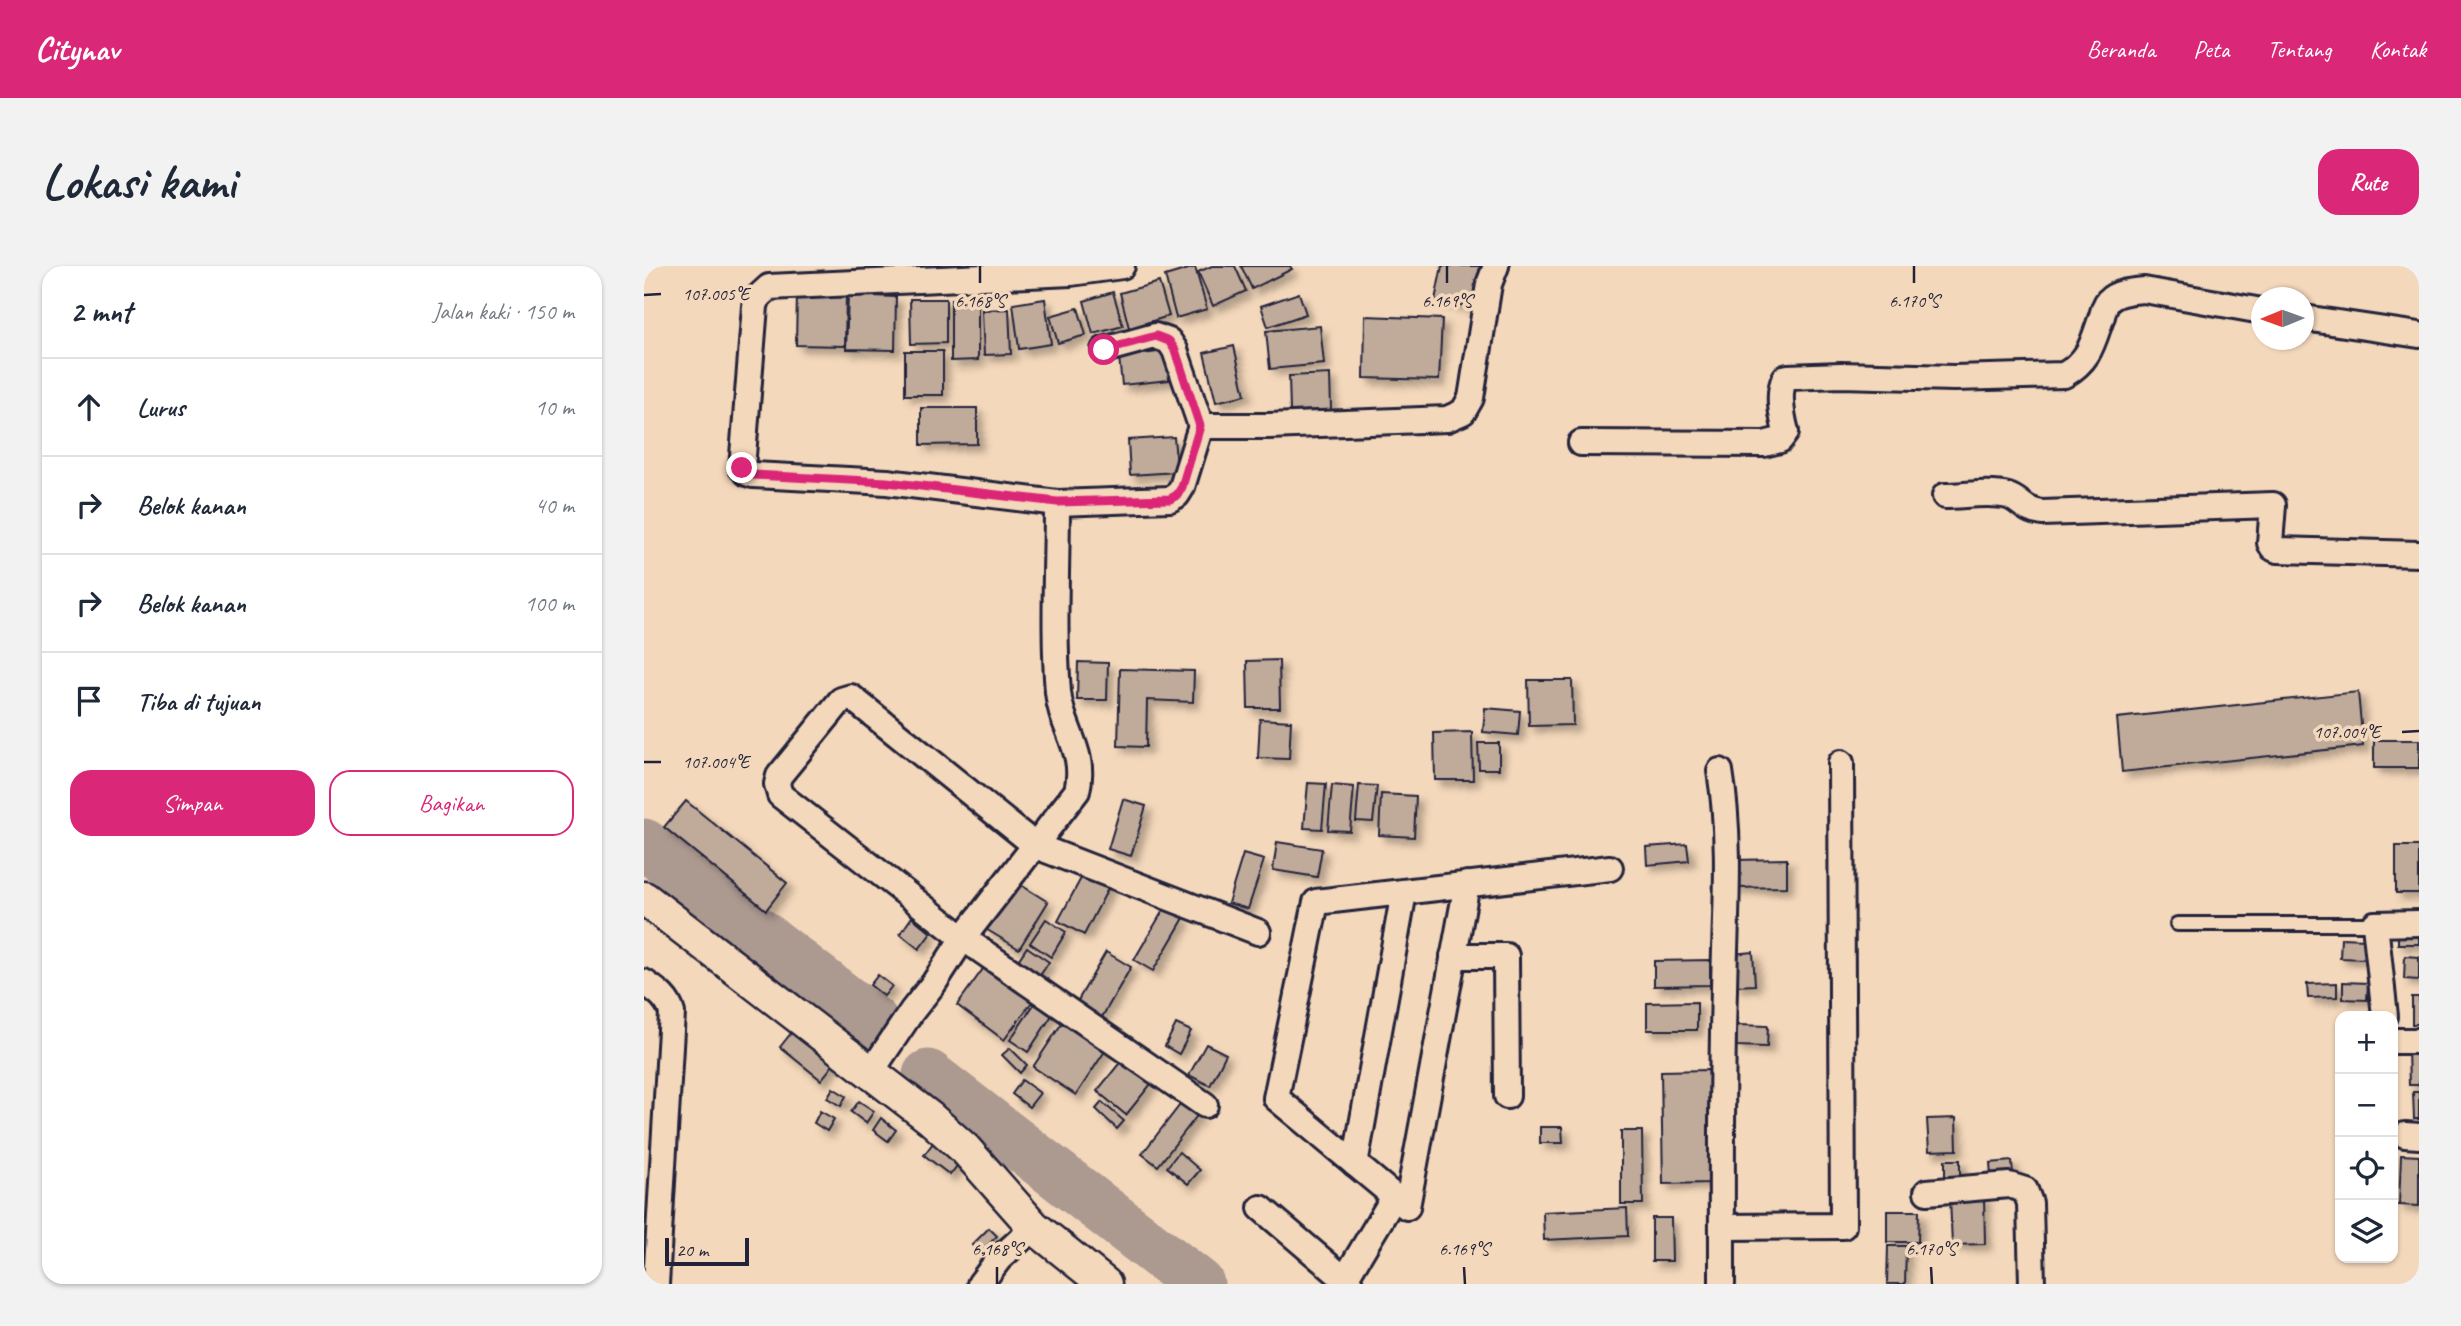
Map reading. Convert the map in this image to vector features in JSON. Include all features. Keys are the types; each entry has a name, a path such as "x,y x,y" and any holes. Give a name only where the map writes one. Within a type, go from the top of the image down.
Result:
{"street":[{"path":"1104,350 1156,336 1169,341 1175,350 1200,426 1182,487 1177,495 1170,499 1057,502 887,482 753,475 744,471 741,464 755,306 758,297 769,287 877,274 1071,273 1122,266"},
{"path":"1200,426 1269,426 1447,419 1455,416 1467,407 1471,398 1489,284 1496,266"},
{"path":"1581,443 1764,444 1780,440 1786,432 1781,404 1782,385 1788,377 1841,375 1954,378 2064,375 2079,366 2086,357 2107,302 2130,291 2144,290 2251,310"},
{"path":"2314,319 2419,335"},
{"path":"1945,496 2011,497 2029,511 2042,513 2273,505 2270,543 2278,550 2419,554"},
{"path":"873,1069 963,938 1077,791 1080,779 1077,749 1061,709 1059,696 1057,502"},
{"path":"1205,1105 963,938 780,795 777,784 779,776 841,700 850,697 1036,846 1258,932"},
{"path":"1722,1227 1843,1226 1841,763"},
{"path":"1720,771 1726,820 1727,864 1723,993 1722,1284"},
{"path":"1467,884 1407,1207 1276,1098 1316,902 1467,884 1610,868"},
{"path":"1355,1164 1404,892"},
{"path":"644,898 873,1069 965,1149 1034,1227 1105,1284"},
{"path":"2384,1011 2375,924 2419,923"},
{"path":"1453,956 1506,956 1507,1096"},
{"path":"644,982 661,994 672,1013 656,1284"},
{"path":"2398,1041 2419,1041"},
{"path":"1927,1192 2009,1185 2025,1190 2030,1203 2032,1284"},
{"path":"1261,1208 1348,1282 1394,1197"},
{"path":"980,1284 999,1259 1034,1227"}],"lane":[{"path":"2177,924 2375,924"}],"building":[{"path":"1212,266 1235,266 1246,291 1213,306 1198,272"},
{"path":"1241,266 1290,266 1292,269 1252,289"},
{"path":"1442,266 1480,266 1473,307 1435,300"},
{"path":"1195,267 1207,309 1176,318 1165,276"},
{"path":"1159,282 1169,316 1129,328 1120,293"},
{"path":"1113,292 1123,326 1093,334 1084,301"},
{"path":"797,293 846,294 845,346 796,345"},
{"path":"1299,293 1306,314 1268,327 1261,306"},
{"path":"848,295 896,297 895,350 846,349"},
{"path":"910,299 946,299 946,343 911,344"},
{"path":"1045,299 1051,344 1019,349 1013,304"},
{"path":"951,300 978,300 978,360 951,361"},
{"path":"1078,308 1086,335 1058,343 1050,316"},
{"path":"1009,309 1011,354 984,355 982,310"},
{"path":"1365,316 1442,319 1439,380 1364,378"},
{"path":"1320,326 1324,364 1270,369 1266,331"},
{"path":"1234,346 1245,395 1216,402 1204,353"},
{"path":"905,351 943,351 943,395 905,395"},
{"path":"1166,351 1169,380 1122,385 1119,357"},
{"path":"1330,374 1331,410 1290,411 1289,376"},
{"path":"921,408 977,408 977,444 921,445"},
{"path":"1174,437 1177,472 1130,475 1128,440"},
{"path":"1279,660 1280,708 1248,708 1247,661"},
{"path":"1078,662 1108,663 1107,700 1077,700"},
{"path":"1120,669 1194,671 1193,702 1147,700 1146,747 1118,746"},
{"path":"1528,680 1572,680 1573,725 1529,726"},
{"path":"2358,692 2363,746 2122,772 2117,718"},
{"path":"1485,708 1520,711 1518,735 1483,732"},
{"path":"1260,719 1291,721 1289,759 1258,758"},
{"path":"1472,732 1473,780 1435,780 1434,733"},
{"path":"2374,740 2419,740 2419,768 2374,768"},
{"path":"1478,743 1499,743 1499,769 1479,769"},
{"path":"1308,783 1326,784 1322,829 1304,828"},
{"path":"1332,785 1354,787 1350,831 1328,830"},
{"path":"1359,785 1377,786 1373,822 1356,821"},
{"path":"1381,794 1416,796 1414,837 1379,835"},
{"path":"1123,799 1146,806 1131,856 1108,849"},
{"path":"686,801 787,883 766,910 664,827"},
{"path":"1277,842 1322,849 1317,877 1273,870"},
{"path":"1687,844 1689,861 1647,865 1646,847"},
{"path":"2396,846 2419,846 2419,893 2396,893"},
{"path":"1243,854 1264,860 1248,909 1228,903"},
{"path":"1787,859 1787,887 1733,888 1733,860"},
{"path":"1087,867 1112,881 1084,935 1058,921"},
{"path":"1013,880 1048,902 1019,949 984,928"},
{"path":"1165,907 1184,918 1153,971 1134,960"},
{"path":"912,917 931,933 919,949 900,934"},
{"path":"1046,919 1066,932 1051,957 1030,943"},
{"path":"2419,928 2419,944 2398,944 2398,929"},
{"path":"2341,938 2366,939 2365,959 2340,958"},
{"path":"1027,947 1049,962 1039,977 1017,962"},
{"path":"1106,952 1131,967 1102,1017 1077,1002"},
{"path":"1753,952 1755,985 1735,986 1733,954"},
{"path":"2405,956 2419,957 2419,980 2404,979"},
{"path":"1710,960 1710,985 1654,986 1654,961"},
{"path":"988,962 1035,998 1004,1040 957,1005"},
{"path":"878,975 892,986 884,996 870,985"},
{"path":"2343,982 2368,983 2367,1000 2343,999"},
{"path":"2337,983 2337,997 2308,998 2307,984"},
{"path":"1039,997 1056,1009 1028,1052 1010,1040"},
{"path":"2412,997 2419,997 2419,1024 2412,1024"},
{"path":"1697,1002 1697,1030 1647,1030 1647,1003"},
{"path":"1064,1020 1107,1048 1076,1095 1033,1067"},
{"path":"800,1022 841,1055 821,1080 780,1047"},
{"path":"1176,1024 1191,1031 1179,1054 1165,1046"},
{"path":"1737,1025 1768,1026 1767,1047 1736,1046"},
{"path":"1206,1044 1226,1054 1210,1086 1189,1075"},
{"path":"1010,1048 1027,1065 1020,1073 1002,1055"},
{"path":"2419,1048 2419,1085 2409,1085 2408,1049"},
{"path":"1122,1060 1151,1084 1126,1115 1097,1091"},
{"path":"1709,1070 1711,1183 1663,1184 1661,1071"},
{"path":"1022,1080 1040,1093 1029,1107 1012,1094"},
{"path":"833,1088 846,1096 841,1106 827,1098"},
{"path":"2413,1092 2419,1092 2419,1119 2414,1119"},
{"path":"859,1101 874,1111 866,1123 851,1112"},
{"path":"1183,1101 1199,1113 1158,1166 1142,1154"},
{"path":"1102,1102 1124,1121 1117,1129 1096,1109"},
{"path":"820,1111 834,1119 827,1131 814,1123"},
{"path":"881,1118 896,1130 888,1141 873,1130"},
{"path":"1956,1118 1957,1150 1929,1151 1927,1119"},
{"path":"1540,1127 1562,1127 1563,1143 1540,1143"},
{"path":"1621,1131 1642,1131 1643,1204 1621,1204"},
{"path":"936,1139 962,1159 950,1175 924,1155"},
{"path":"1179,1152 1200,1170 1188,1184 1167,1167"},
{"path":"2401,1155 2419,1156 2419,1206 2399,1205"},
{"path":"1945,1160 1960,1160 1960,1178 1945,1178"},
{"path":"2012,1161 2013,1174 1991,1176 1990,1163"},
{"path":"1984,1196 1985,1244 1952,1245 1950,1197"},
{"path":"1627,1208 1628,1236 1544,1240 1543,1212"},
{"path":"1887,1211 1919,1211 1918,1242 1887,1242"},
{"path":"1652,1218 1671,1218 1672,1261 1652,1261"},
{"path":"989,1228 997,1236 980,1253 972,1245"},
{"path":"1888,1246 1906,1246 1905,1284 1887,1284"}],"waterway":[{"path":"644,844 874,1022"},
{"path":"928,1075 1199,1284"}],"route":[{"path":"742,468 753,475 887,482 1057,502 1170,499 1177,495 1186,478 1200,426 1175,350 1169,341 1156,336 1104,350"}]}
